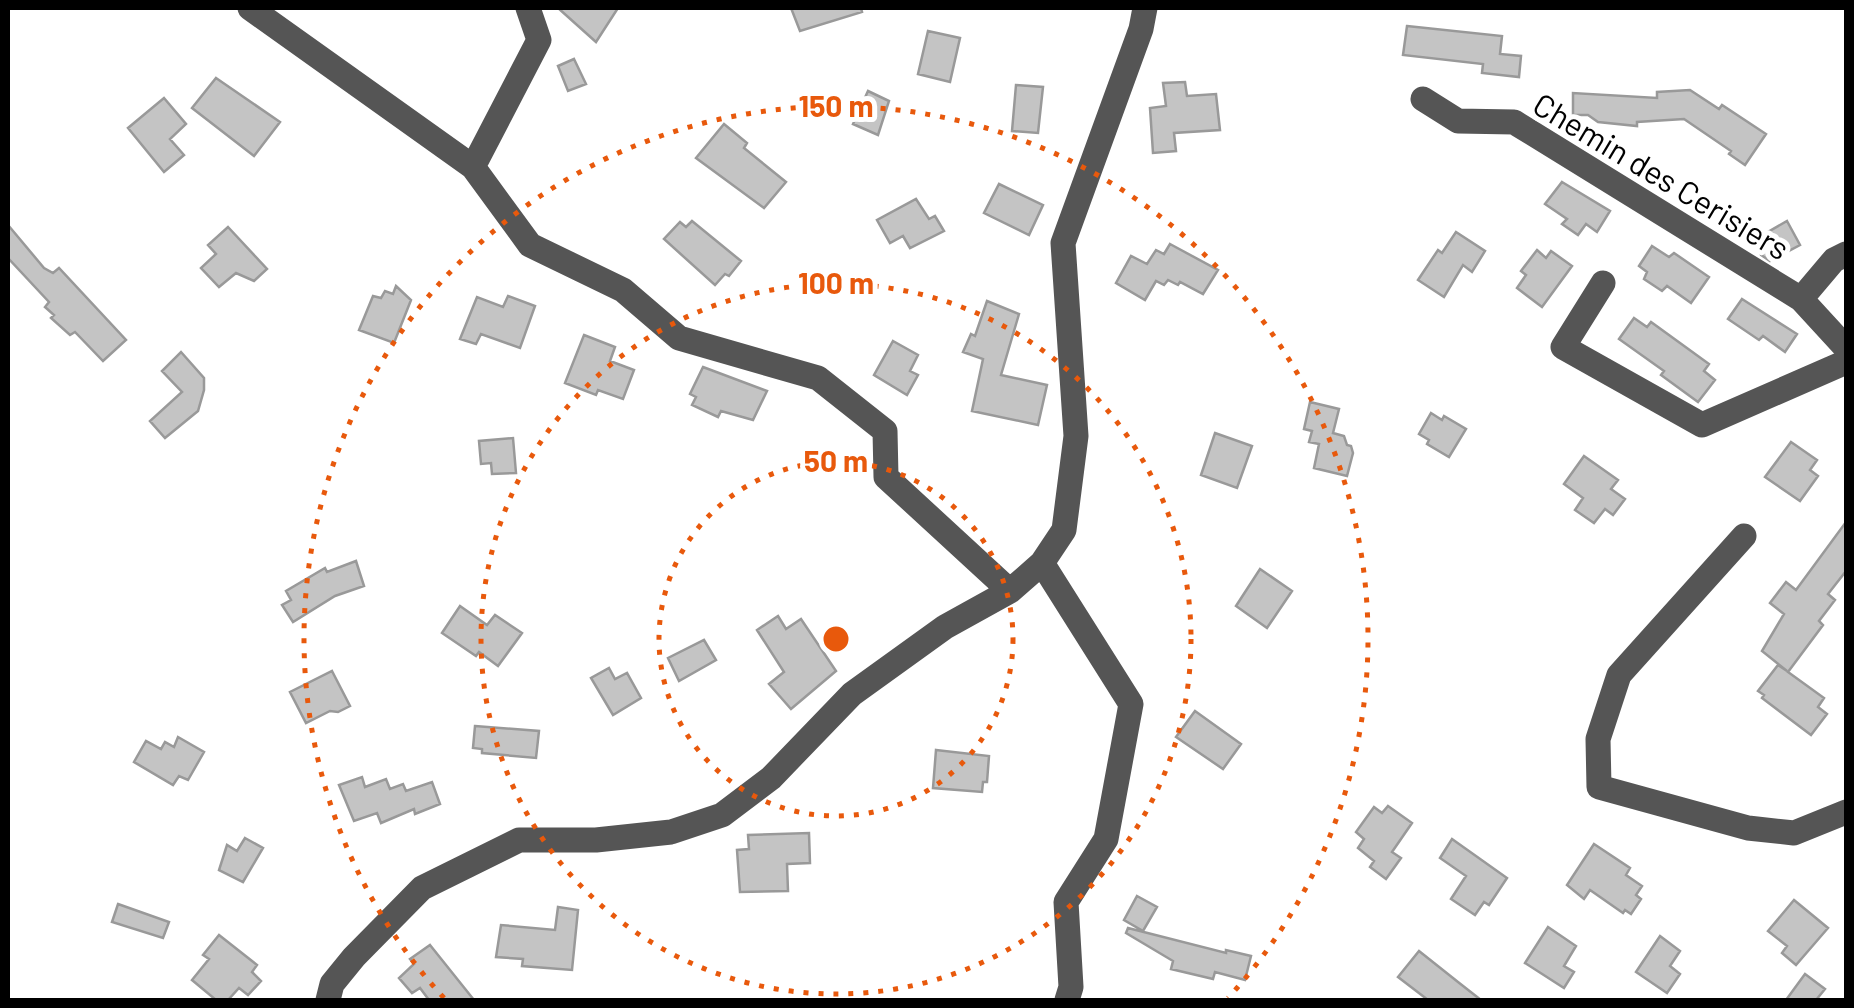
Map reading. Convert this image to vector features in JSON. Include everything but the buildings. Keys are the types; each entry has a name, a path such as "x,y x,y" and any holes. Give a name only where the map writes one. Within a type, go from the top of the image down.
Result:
{"street":[{"path":"250,8 473,167 530,245 623,290 679,338 818,378 885,430 886,477 1010,592"},
{"path":"473,167 539,40 528,8"},
{"path":"328,1000 332,984 354,957 422,888 519,840 596,840 672,832 722,815 772,778 852,694 946,626 1010,592 1042,564 1064,530 1076,436 1063,243 1141,29 1145,8"},
{"name":"Chemin des Cerisiers","path":"1423,99 1458,120 1514,122 1801,299 1846,348"},
{"path":"1801,299 1834,260 1846,254"},
{"path":"1603,284 1563,346 1702,426 1846,362"},
{"path":"1744,536 1619,675 1598,738 1599,787 1748,828 1794,833 1846,812"},
{"path":"1042,564 1131,704 1106,839 1066,902 1071,986 1068,1000"}]}
